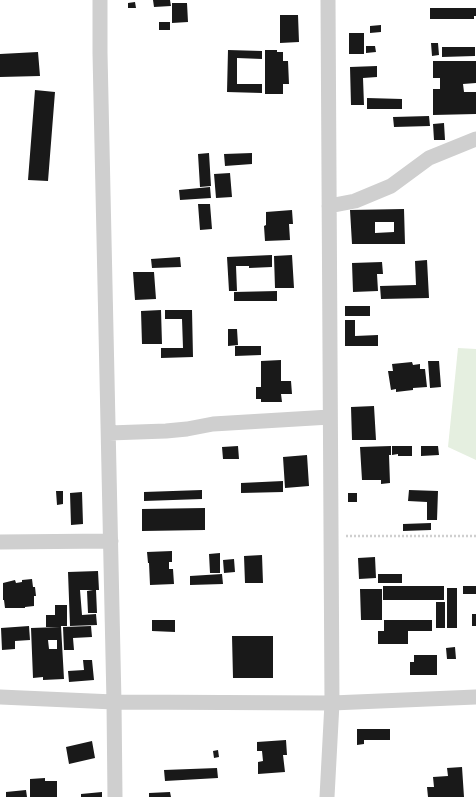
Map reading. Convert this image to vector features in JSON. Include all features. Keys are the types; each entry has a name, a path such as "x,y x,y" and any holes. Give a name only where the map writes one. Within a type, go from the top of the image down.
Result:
{"street":[{"path":"100,0 115,797"},
{"path":"328,0 332,703 328,797"},
{"path":"329,206 354,201 391,186 429,158 476,139"},
{"path":"109,433 166,431 213,424 330,417"},
{"path":"0,542 111,541"},
{"path":"0,697 114,702 332,703 476,697"}],"path":[{"path":"331,536 476,536"}],"green space":[{"path":"458,348 476,349 476,460 448,447"}],"building":[{"path":"153,0 170,0 171,6 154,7"},
{"path":"135,2 136,8 128,8 128,3"},
{"path":"172,3 187,3 188,22 172,23"},
{"path":"430,8 476,8 476,16 474,16 474,19 430,19"},
{"path":"280,15 298,15 299,42 280,43"},
{"path":"159,22 170,22 170,30 159,30"},
{"path":"381,25 381,32 370,33 370,26"},
{"path":"349,33 364,33 364,54 349,54"},
{"path":"431,43 438,43 439,55 432,56"},
{"path":"366,46 375,46 376,52 366,53"},
{"path":"442,47 475,47 475,56 442,57"},
{"path":"228,50 262,51 262,59 237,58 237,84 262,84 262,93 227,92"},
{"path":"265,50 277,50 277,52 283,52 283,61 288,61 289,84 283,84 283,94 265,94"},
{"path":"38,52 40,76 0,77 0,54"},
{"path":"433,61 476,61 476,83 463,84 464,92 476,92 476,114 433,115 433,89 440,89 440,78 433,78"},
{"path":"377,66 377,77 363,78 364,105 351,105 350,67"},
{"path":"35,90 55,92 48,181 28,180"},
{"path":"367,98 402,99 402,109 367,109"},
{"path":"429,116 430,126 394,127 393,117"},
{"path":"444,123 445,140 434,140 433,124"},
{"path":"209,153 211,186 200,187 198,154"},
{"path":"252,153 252,164 225,166 224,154"},
{"path":"230,173 232,197 216,198 214,174"},
{"path":"210,187 211,198 180,200 179,190"},
{"path":"198,204 210,204 212,229 200,230"},
{"path":"404,209 405,244 352,244 350,210","holes":["375,222 394,222 394,232 375,233"]},
{"path":"292,210 293,224 289,224 290,240 265,241 264,226 266,225 266,212"},
{"path":"272,255 272,267 249,268 249,266 236,266 237,291 229,291 227,257"},
{"path":"292,255 294,288 275,288 274,256"},
{"path":"180,257 181,267 152,268 151,259"},
{"path":"427,260 429,298 381,299 380,286 416,285 415,261"},
{"path":"382,262 383,274 377,274 378,291 353,292 352,263"},
{"path":"133,272 154,272 156,299 135,300"},
{"path":"277,291 277,301 234,301 234,292"},
{"path":"345,306 370,306 370,316 345,316"},
{"path":"161,310 162,344 142,344 141,311"},
{"path":"165,310 192,310 193,357 161,358 161,348 183,348 182,319 165,319"},
{"path":"345,320 355,320 355,336 378,335 378,346 345,346"},
{"path":"228,329 237,329 238,345 228,346"},
{"path":"235,346 261,346 261,355 235,356"},
{"path":"281,360 281,381 291,381 292,394 281,394 282,402 261,402 261,399 256,399 256,387 261,387 261,361"},
{"path":"428,361 439,361 441,387 430,388"},
{"path":"412,362 413,365 420,364 420,369 425,369 427,387 413,388 413,390 396,392 396,389 391,390 388,371 393,371 392,364"},
{"path":"374,406 376,440 352,440 351,407"},
{"path":"238,446 239,459 223,459 222,447"},
{"path":"391,446 391,455 389,455 390,483 381,484 381,480 362,480 360,447"},
{"path":"392,446 412,446 412,456 398,456 398,454 392,455"},
{"path":"421,446 438,446 439,455 421,456"},
{"path":"307,455 309,486 285,488 283,457"},
{"path":"283,481 283,492 241,493 241,483"},
{"path":"202,490 202,499 144,501 144,492"},
{"path":"409,490 438,491 437,520 427,520 427,502 408,501"},
{"path":"56,491 63,491 63,504 57,505"},
{"path":"82,492 83,524 71,525 70,493"},
{"path":"348,493 357,493 357,502 348,502"},
{"path":"205,508 205,530 142,531 142,509"},
{"path":"431,523 431,530 403,531 403,524"},
{"path":"172,551 172,562 169,562 169,569 173,569 174,584 150,585 147,552"},
{"path":"220,553 220,573 210,573 209,554"},
{"path":"262,555 263,583 245,583 244,556"},
{"path":"375,557 376,578 359,579 358,558"},
{"path":"234,559 235,572 224,573 223,560"},
{"path":"98,571 99,590 96,590 97,613 88,613 87,591 93,590 80,590 82,615 96,614 97,625 70,626 68,572"},
{"path":"222,574 223,584 190,585 190,576"},
{"path":"378,574 402,574 402,583 378,583"},
{"path":"32,579 36,596 34,596 34,606 25,608 5,608 3,600 3,583 15,580 16,583 22,582 22,580"},
{"path":"383,586 444,586 444,600 383,600"},
{"path":"463,586 476,586 476,594 463,594"},
{"path":"447,588 457,588 457,628 447,628"},
{"path":"360,589 382,589 382,620 361,620"},
{"path":"436,602 445,602 445,628 436,628"},
{"path":"55,605 67,605 67,626 61,626 64,679 43,680 43,677 33,678 31,628 60,627 46,627 46,615 55,615","holes":["48,640 57,640 57,649 49,649"]},
{"path":"472,614 476,614 476,626 472,626"},
{"path":"152,620 175,620 175,632 152,631"},
{"path":"384,620 432,620 432,631 408,631 408,644 378,644 378,631 384,631"},
{"path":"29,626 30,640 15,641 15,649 2,650 1,628"},
{"path":"91,626 92,637 73,638 74,650 64,650 63,627"},
{"path":"232,636 273,636 273,678 233,678"},
{"path":"455,647 456,659 447,659 446,648"},
{"path":"414,655 437,655 437,675 410,675 410,662 414,662"},
{"path":"83,660 92,660 94,680 69,682 68,671 84,670"},
{"path":"357,729 390,729 390,740 364,740 364,744 357,745"},
{"path":"286,740 287,755 283,755 285,772 258,774 258,762 263,761 262,751 257,751 257,742"},
{"path":"92,741 95,758 69,764 66,747"},
{"path":"218,750 219,757 214,758 213,751"},
{"path":"462,767 464,797 428,797 427,787 434,787 433,777 448,776 447,768"},
{"path":"217,768 218,778 165,781 164,770"},
{"path":"45,778 45,781 57,781 57,797 30,797 30,779"},
{"path":"26,790 27,797 6,797 6,792"},
{"path":"102,792 102,797 81,797 81,794"},
{"path":"170,792 171,797 149,797 149,793"}]}
